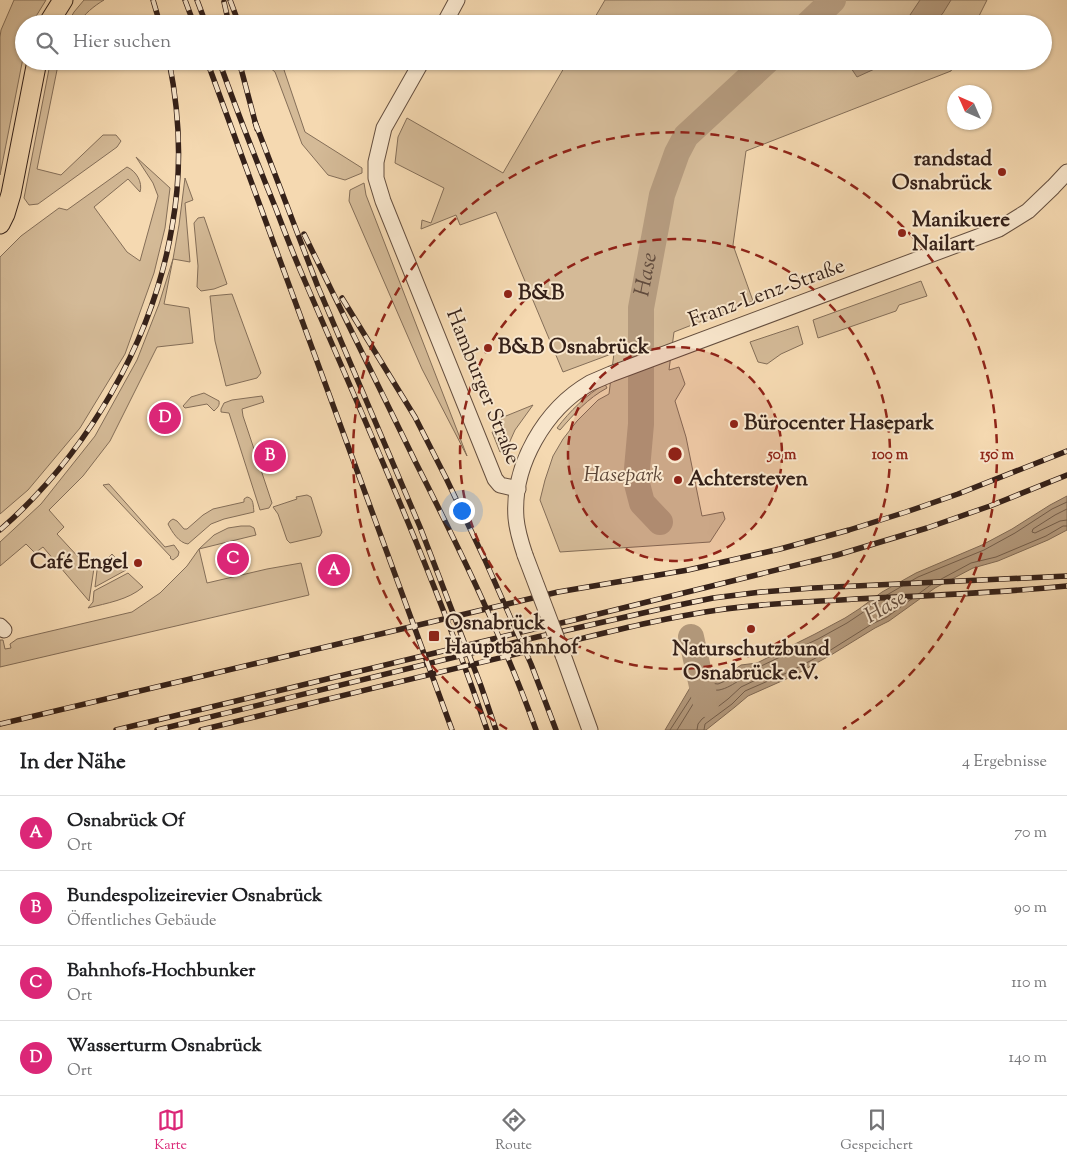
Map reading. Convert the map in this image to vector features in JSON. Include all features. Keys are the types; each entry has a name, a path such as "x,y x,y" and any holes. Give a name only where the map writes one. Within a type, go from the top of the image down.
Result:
{"main road":[{"path":"54,15 63,0"},
{"path":"0,224 11,194 35,70"}],"street":[{"path":"449,15 457,0"},
{"name":"Hamburger Straße","path":"417,70 384,128 376,162 376,178 383,201 495,479 500,485 518,489 516,519 525,555 590,730"},
{"name":"Franz-Lenz-Straße","path":"518,489 523,468 532,446 544,426 556,410 591,383 999,229 1028,211 1067,172"}],"green space":[{"path":"14,0 46,0 37,15 15,15 15,70 21,70 0,175 0,37 1,30"},
{"path":"84,0 104,0 85,15 72,15"},
{"path":"605,0 987,0 980,15 596,15"},
{"path":"49,70 57,70 37,169 61,175 103,135 116,135 121,141 117,147 38,204 29,205 24,198"},
{"path":"273,70 284,70 305,132 362,168 362,173 345,180 328,175 302,144"},
{"name":"Hasepark","path":"563,70 952,70 746,151 733,245 753,301 674,332 669,370 679,367 685,384 675,401 686,437 702,516 723,512 725,519 710,542 560,552 540,500 545,480 553,456 563,439 577,421 598,400 609,394 614,353 563,372 496,212 460,225 456,215 421,229 422,220 431,223 444,188 395,163 398,137 407,118 503,173"},
{"path":"136,157 170,188 165,228 154,273 125,354 80,428 28,490 0,514 0,257 21,236 59,208 67,210 127,167 138,177 141,188 140,192 128,179 94,207 127,252 140,261 158,196 153,183"},
{"path":"185,178 193,200 185,203 190,262 173,259"},
{"path":"364,183 366,195 467,456 422,369 349,201 350,190"},
{"path":"204,217 227,284 201,291 197,287 198,266 194,223 198,218"},
{"path":"173,259 164,304 189,308 193,343 157,347 110,441 83,476 49,510 64,527 57,534 81,560 84,558 94,568 89,601 43,547 35,553 26,544 0,566 0,542 41,504 95,436 137,360 159,304"},
{"path":"921,281 927,296 899,305 896,311 818,338 813,320"},
{"path":"232,294 261,373 257,378 226,386 215,341 210,296"},
{"path":"798,326 803,344 781,354 767,364 758,362 750,342"},
{"path":"605,384 607,388 587,401 560,430 557,428 591,393"},
{"path":"204,393 219,401 219,406 214,411 207,404 185,408 183,406 191,397"},
{"path":"262,396 264,402 242,409 272,503 269,508 260,510 229,413 221,412 221,409 224,403 232,400"},
{"path":"533,405 515,430 506,450 500,452 492,432 504,428 501,418"},
{"path":"109,484 165,547 174,545 179,552 178,556 173,560 170,558 103,485"},
{"path":"307,495 311,497 322,532 320,536 290,543 287,540 278,514 273,507 297,499 296,497"},
{"path":"247,497 252,501 254,512 211,524 188,544 174,534 168,524 173,519 184,529 187,529 213,509 244,502 244,499"},
{"path":"250,526 254,528 256,535 199,549 214,535 228,528"},
{"path":"199,549 207,583 301,563 309,595 0,667 0,640 3,640 5,649 11,648 10,644 17,639 132,612 160,593 187,566"},
{"path":"112,554 126,570 95,587 98,562 101,565"},
{"path":"128,573 143,587 124,598 88,608 93,602 94,591"}],"water":[{"path":"920,0 951,0 941,15 910,15"},
{"path":"852,70 872,70 857,77"},
{"path":"1067,496 1067,530 998,561 973,568 935,588 889,621 831,655 793,676 748,696 706,730 665,730 694,681 695,672 699,669 703,670 711,678 717,679 727,675 741,665 757,663 845,618 882,592 916,573 982,545"}],"waterway":[{"name":"Hase","path":"817,15 833,0"},
{"name":"Hase","path":"660,522 642,503 636,480 641,424 641,308 662,195 677,153 686,136 757,70"},
{"name":"Hase","path":"691,637 706,704"}],"railway":[{"path":"153,0 157,15"},
{"path":"185,0 191,15"},
{"path":"197,0 203,15"},
{"path":"230,0 236,15"},
{"path":"224,2 227,15"},
{"path":"0,530 32,500 61,467 88,431 112,393 132,353 149,312 163,270 172,227 177,185 176,102 171,70"},
{"path":"210,70 452,730"},
{"path":"222,70 293,253 423,559 487,730"},
{"path":"241,70 257,129"},
{"path":"255,122 318,287 420,527 496,730"},
{"path":"304,234 449,528 510,662 536,730"},
{"path":"342,298 415,417 446,478 531,664 556,730"},
{"path":"0,724 558,592 688,570 780,549 906,512 958,494 1067,451"},
{"path":"116,730 837,555 927,528 990,506 1067,475"},
{"path":"157,730 537,637 713,598 813,588 1067,576"},
{"path":"201,730 648,623 695,614 770,604 1067,586"}],"place":[{"name":"randstad Osnabrück","path":"1002,172"},
{"name":"Manikuere Nailart","path":"902,233"},
{"name":"B&B","path":"508,294"},
{"name":"B&B Osnabrück","path":"488,348"},
{"name":"Wasserturm Osnabrück","path":"165,418"},
{"name":"Bürocenter Hasepark","path":"734,424"},
{"name":"Bundespolizeirevier Osnabrück","path":"270,456"},
{"name":"Achtersteven","path":"678,480"},
{"name":"Bahnhofs-Hochbunker","path":"233,559"},
{"name":"Café Engel","path":"138,563"},
{"name":"Osnabrück Of","path":"334,570"},
{"name":"Naturschutzbund Osnabrück e.V.","path":"751,629"},
{"name":"Osnabrück Hauptbahnhof","path":"434,636"}]}
